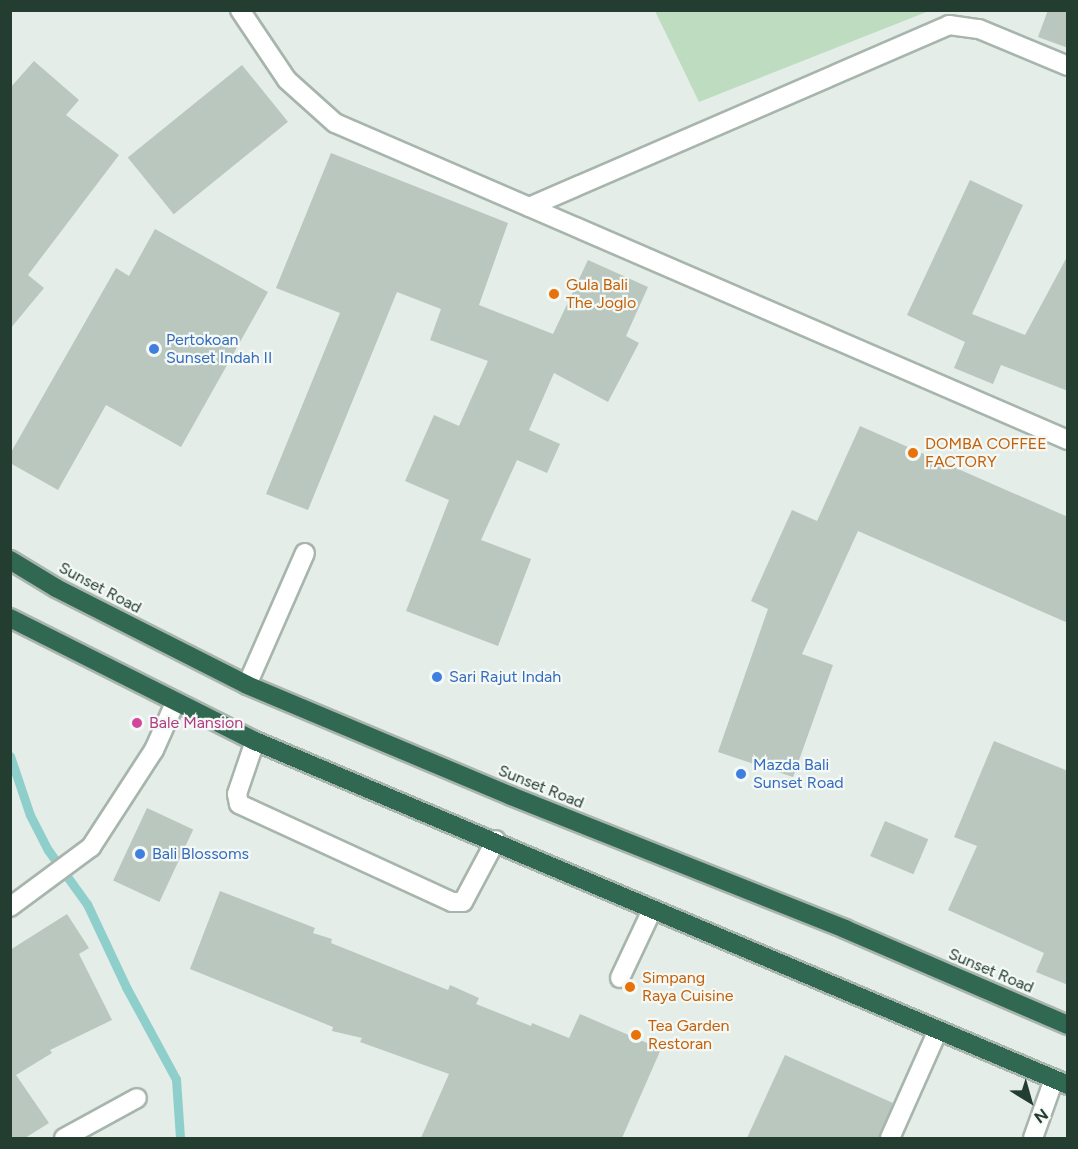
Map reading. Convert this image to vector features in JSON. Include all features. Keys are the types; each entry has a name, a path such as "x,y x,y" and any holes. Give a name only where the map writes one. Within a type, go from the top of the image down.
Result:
{"highway":[{"name":"Sunset Road","path":"10,560 56,588 247,685 511,796 845,929 1068,1025"},
{"path":"10,618 175,703 255,741 496,840 651,912 1061,1082"}],"street":[{"path":"240,10 287,80 335,123 1068,440"},
{"path":"529,207 949,25 979,28 1068,66"},
{"path":"247,685 305,553"},
{"path":"10,907 91,847 154,750 175,703"},
{"path":"255,741 237,794 238,804 452,902 463,902 496,840"},
{"path":"620,978 651,912"},
{"path":"890,1138 938,1030"},
{"path":"1033,1138 1061,1082"},
{"path":"64,1138 137,1098"}],"green space":[{"path":"655,11 929,11 699,102"}],"building":[{"path":"1048,10 1068,10 1068,48 1038,37"},
{"path":"34,61 79,100 66,115 119,155 28,275 44,288 10,329 10,88"},
{"path":"242,65 288,122 174,214 128,158"},
{"path":"331,153 508,223 479,305 553,334 588,260 648,287 626,336 639,343 608,402 554,373 529,430 560,444 547,473 517,460 481,540 531,559 498,646 406,611 449,500 405,481 434,415 459,426 488,361 430,340 441,309 397,292 308,510 266,494 340,313 276,288"},
{"path":"970,180 1023,205 972,314 1025,335 1068,255 1068,391 1001,365 993,384 954,368 965,342 907,315"},
{"name":"Pertokoan Sunset Indah II","path":"155,229 268,292 181,447 106,405 58,490 10,463 10,454 116,268 129,276"},
{"path":"860,426 1068,517 1068,623 858,531 802,654 833,665 793,777 718,752 768,609 751,601 792,510 817,521"},
{"path":"994,741 1068,771 1068,985 1036,972 1044,953 948,910 977,846 954,837"},
{"path":"147,808 193,830 159,902 113,881"},
{"path":"885,821 928,839 913,874 870,856"},
{"path":"220,891 315,928 313,933 332,939 331,943 448,990 450,985 479,998 476,1004 531,1026 532,1023 569,1038 580,1014 661,1049 622,1138 421,1138 449,1074 360,1042 362,1038 332,1031 333,1027 190,969"},
{"path":"67,914 89,948 79,954 112,1020 50,1050 52,1053 16,1075 49,1123 25,1138 10,1138 10,950"},
{"path":"785,1055 893,1103 879,1138 747,1138"}],"waterway":[{"path":"10,756 30,815 48,850 87,904 126,987 176,1079 180,1138"}],"place":[{"name":"Gula Bali The Joglo","path":"554,294"},
{"name":"Pertokoan Sunset Indah II","path":"154,349"},
{"name":"DOMBA COFFEE FACTORY","path":"913,453"},
{"name":"Sari Rajut Indah","path":"437,677"},
{"name":"Bale Mansion","path":"137,723"},
{"name":"Mazda Bali Sunset Road","path":"741,774"},
{"name":"Bali Blossoms","path":"140,854"},
{"name":"Simpang Raya Cuisine","path":"630,987"},
{"name":"Tea Garden Restoran","path":"636,1035"}]}
